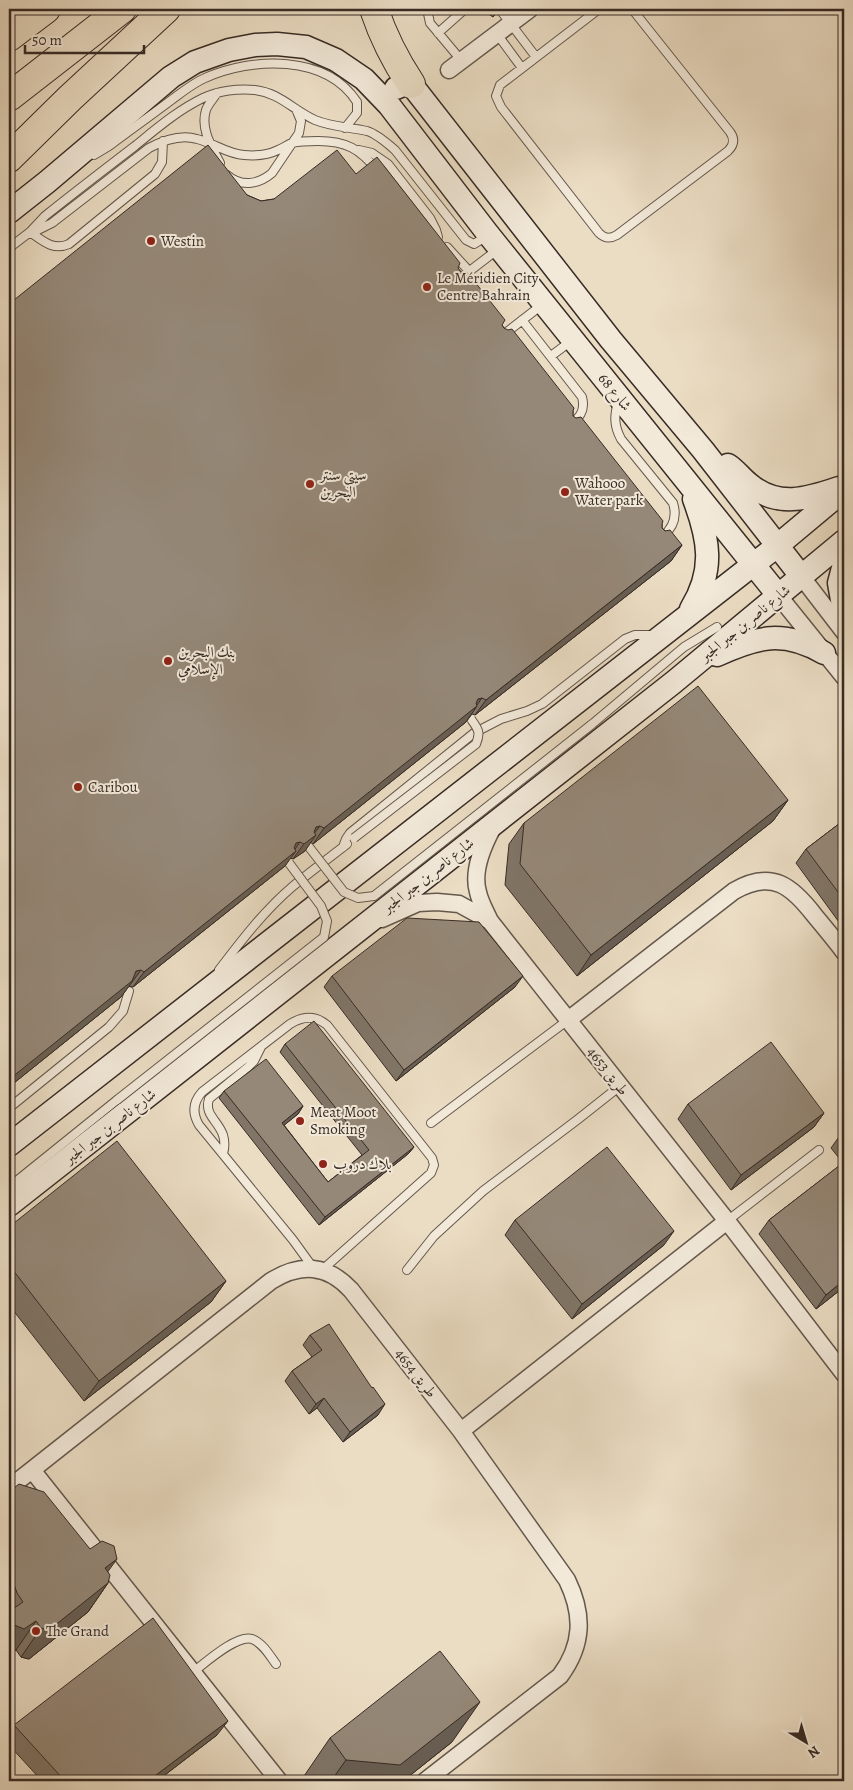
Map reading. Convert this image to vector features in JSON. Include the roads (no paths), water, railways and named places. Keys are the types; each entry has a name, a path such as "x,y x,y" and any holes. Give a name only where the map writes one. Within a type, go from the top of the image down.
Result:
{"highway":[{"path":"9,29 32,9"},
{"path":"9,37 46,9"},
{"path":"9,97 122,9"},
{"path":"9,158 70,98 166,9"},
{"path":"374,9 383,35 395,60 411,84"}],"main road":[{"name":"شارع 68","path":"9,212 171,77 195,62 229,50 254,45 277,44 306,47 336,60 364,79 389,105 494,241 772,588"},
{"path":"389,105 390,96 395,89 411,84"},
{"name":"شارع 68","path":"411,84 611,340 703,450 801,576"},
{"path":"703,450 725,462 749,484 771,496 796,500 844,488"},
{"path":"687,615 701,590 708,562 708,543 704,525 689,484"},
{"path":"9,1145 777,546 844,488"},
{"name":"شارع ناصر بن جبر الجبر","path":"9,1205 674,682 772,588 801,576 844,541"},
{"path":"674,682 693,653 717,627 772,588 777,546"},
{"path":"844,564 839,583 844,611"},
{"path":"691,667 740,644 756,639 773,637 791,638 808,644 824,653"}],"street":[{"path":"455,65 497,34 506,17 530,9"},
{"name":"شارع 68","path":"801,576 844,632"},
{"name":"شارع 68","path":"772,588 844,677"},
{"name":"طريق 4653","path":"496,823 483,847 478,864 477,891 490,921 727,1221 844,1374"},
{"path":"568,1020 734,891 752,883 772,882 791,889 805,903 844,952"},
{"name":"طريق 4653","path":"358,931 418,903 459,904 490,921"},
{"path":"462,1431 727,1221"},
{"path":"9,1488 271,1281 284,1273 299,1269 318,1270"},
{"name":"طريق 4654","path":"318,1270 335,1276 351,1290 462,1431 567,1580 577,1605 579,1632 573,1656 560,1676 425,1781"},
{"path":"32,1470 280,1781"}],"lane":[{"path":"427,9 428,19 455,65"},
{"path":"438,34 465,9"},
{"path":"599,9 500,85 497,90 497,102 599,233 607,238 612,238 728,151 732,147 733,142 730,132 632,9"},
{"path":"506,17 536,57"},
{"path":"497,34 522,68"},
{"path":"47,182 109,146 203,78 233,67 292,64 314,70 335,79 345,85 357,102 356,113 345,128"},
{"path":"9,248 30,232 45,216 190,105 217,93 237,90 254,90 275,94 315,120 368,132 385,141 395,150 469,243 494,241"},
{"path":"217,93 206,110 206,137 224,172 237,181 251,184 272,174 299,133 301,121 296,109"},
{"path":"30,232 52,223 149,148 163,141 186,138 197,139 226,152 243,155 277,151 292,143 313,141 337,142 372,153 388,164 430,218 438,237"},
{"path":"30,232 52,246 58,247 69,244 156,174 162,162 163,141"},
{"path":"357,149 385,178"},
{"path":"423,223 469,271"},
{"path":"458,280 469,271 494,241"},
{"path":"497,340 544,303"},
{"path":"522,320 579,391 584,402 581,414 566,428"},
{"path":"551,356 573,340"},
{"path":"619,397 614,419 616,430 621,439 670,498 675,508 674,521 671,527 656,541"},
{"path":"309,847 344,892 358,898 374,896 591,725 684,647 717,627"},
{"path":"343,847 350,833 474,733 501,719 542,704 625,639 635,636 661,635"},
{"path":"197,998 236,947 292,887 476,744 479,736 478,729 471,719"},
{"path":"9,1187 324,937 327,921 321,906 289,863"},
{"path":"11,1106 109,1027 123,1011 129,991"},
{"path":"309,1017 327,1025 432,1158 434,1165 431,1174 318,1270 196,1120 194,1108 202,1092 261,1046 296,1020 309,1017"},
{"path":"431,1124 568,1020"},
{"path":"223,1154 224,1135 209,1113 207,1108 208,1099 254,1061 261,1046"},
{"path":"407,1270 434,1236 483,1191 620,1086"},
{"path":"727,1221 819,1150"},
{"path":"193,1672 234,1642 244,1638 252,1639 260,1644 276,1664"}],"place":[{"name":"Westin","path":"151,241"},
{"name":"Le Méridien City Centre Bahrain","path":"427,287"},
{"name":"سيتي سنتر البحرين","path":"310,484"},
{"name":"Wahooo Water park","path":"565,492"},
{"name":"بنك البحرين الإسلامي","path":"168,661"},
{"name":"Caribou","path":"78,787"},
{"name":"Meat Moot Smoking","path":"300,1121"},
{"name":"بلاك دروب","path":"323,1164"},
{"name":"The Grand","path":"36,1631"}]}
